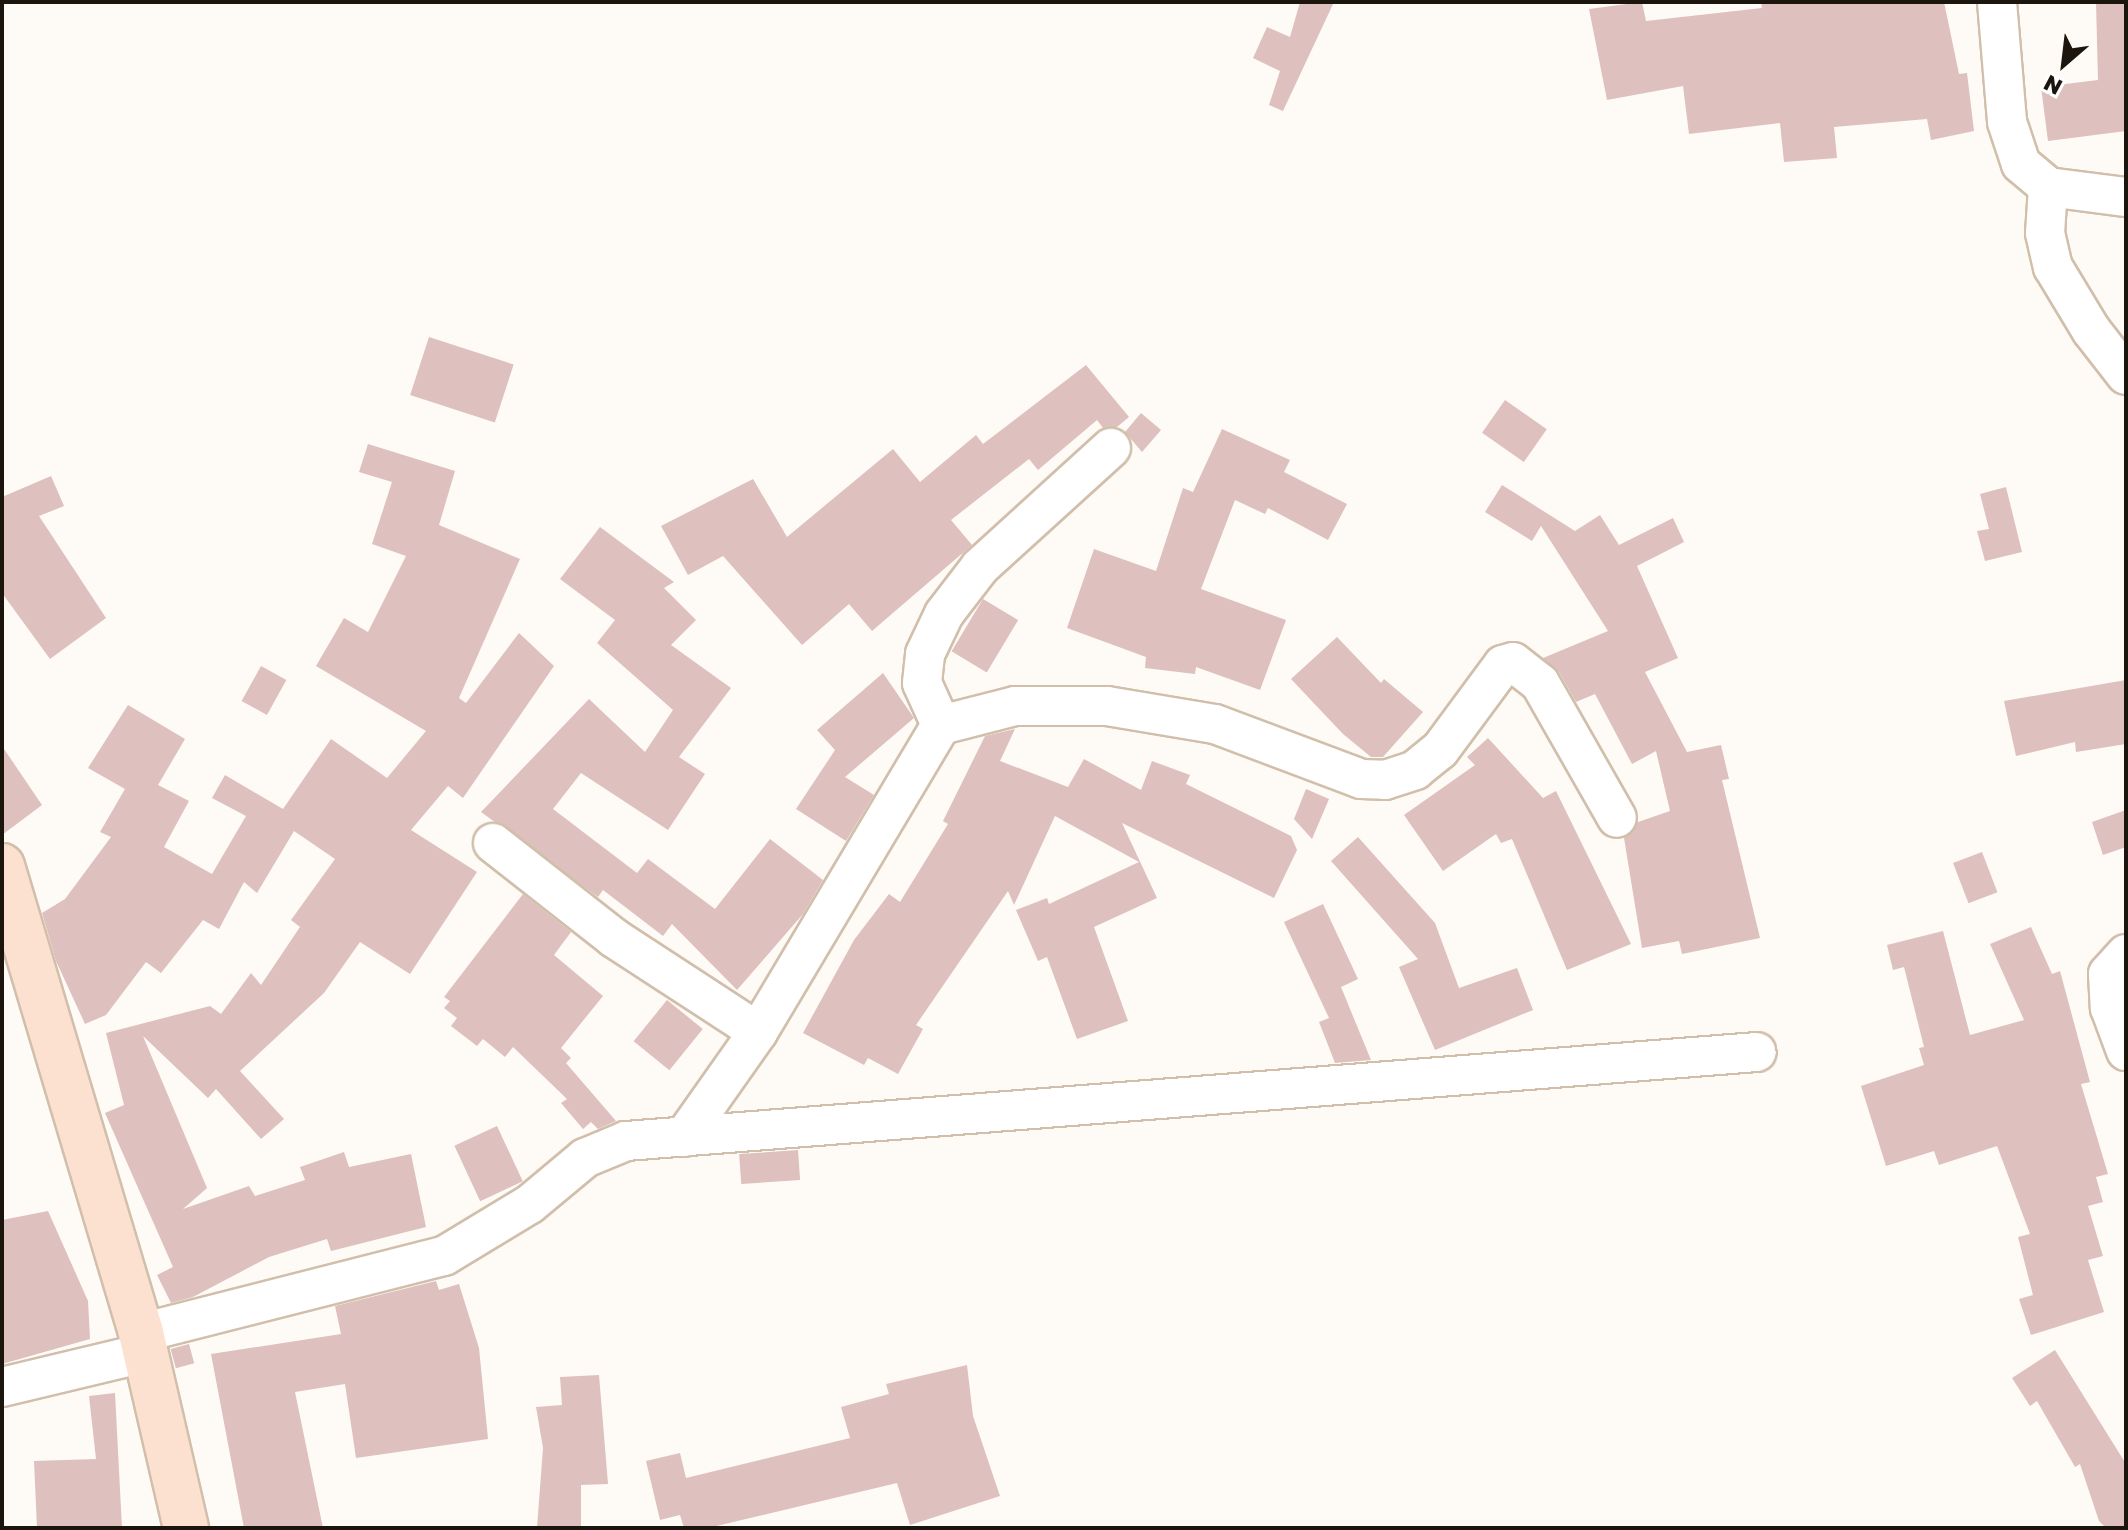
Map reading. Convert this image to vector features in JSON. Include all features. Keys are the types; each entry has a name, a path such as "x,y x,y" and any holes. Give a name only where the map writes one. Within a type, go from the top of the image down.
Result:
{"street":[{"path":"1997,2 2007,122 2021,164 2048,187 2126,197"},
{"path":"2048,187 2045,233 2053,267 2091,330 2126,375"},
{"path":"941,725 922,683 925,654 944,614 980,567 1111,448"},
{"path":"684,1137 758,1032 941,725 1015,706 1107,706 1215,724 1361,779 1385,780 1415,770 1440,750 1503,665 1513,662 1540,683 1617,818"},
{"path":"493,843 614,938 758,1032"},
{"path":"2,866 15,959 142,1343 186,1528"},
{"path":"2126,954 2108,974 2110,1008 2126,1051"},
{"path":"2,1387 142,1343 444,1256 530,1204 585,1158 626,1141 1757,1052"}],"building":[{"path":"1300,2 1334,2 1283,111 1269,105 1280,71 1253,58 1267,27 1290,37"},
{"path":"1642,2 1646,21 1762,8 1761,2 1944,2 1959,74 1967,73 1974,131 1931,140 1927,119 1834,127 1837,158 1784,162 1780,123 1689,134 1683,86 1607,100 1589,9"},
{"path":"2096,2 2126,2 2126,131 2048,141 2041,87 2098,80"},
{"path":"429,337 514,365 495,423 410,395"},
{"path":"1086,365 1129,417 1117,427 1103,428 1097,420 1038,470 1029,459 951,520 972,545 872,631 849,604 802,645 723,556 688,575 661,526 753,479 787,537 893,449 920,482 976,435 983,444"},
{"path":"1505,400 1547,429 1524,462 1482,433"},
{"path":"1141,413 1161,430 1142,452 1125,432"},
{"path":"1222,429 1290,460 1284,472 1347,504 1328,540 1268,508 1265,514 1235,500 1201,589 1286,620 1260,690 1196,667 1195,674 1145,668 1146,657 1067,628 1094,549 1156,571 1183,488 1193,492"},
{"path":"368,444 455,471 439,525 520,559 459,698 466,703 519,633 554,666 463,798 448,786 411,830 477,872 410,974 360,942 324,993 240,1071 284,1119 261,1139 216,1089 208,1098 143,1036 207,1188 183,1209 249,1186 255,1196 305,1180 300,1167 344,1152 349,1167 411,1154 426,1227 331,1251 327,1239 269,1257 193,1297 171,1303 157,1275 173,1267 105,1113 124,1105 106,1033 210,1006 221,1014 251,973 261,985 300,927 291,920 335,859 294,831 257,893 244,882 219,929 203,920 161,973 146,962 106,1015 85,1024 56,961 42,913 65,899 111,837 100,832 125,789 88,768 128,705 185,739 158,785 189,801 164,847 212,874 246,816 212,798 225,775 283,809 331,739 387,778 426,731 316,666 344,618 368,632 406,556 372,544 392,482 359,472"},
{"path":"51,476 64,506 39,516 106,618 50,659 2,593 2,497"},
{"path":"1502,485 1575,531 1600,515 1619,545 1673,518 1684,542 1637,566 1678,658 1645,672 1687,752 1721,745 1729,779 1722,780 1760,938 1682,954 1679,941 1642,948 1624,838 1638,822 1670,811 1656,751 1632,764 1595,694 1576,702 1559,672 1543,658 1608,631 1541,526 1532,541 1485,512"},
{"path":"2006,487 2022,552 1985,561 1977,531 1989,529 1980,494"},
{"path":"600,527 674,582 664,588 696,620 671,645 731,688 679,757 705,774 668,830 581,773 553,809 637,873 648,859 715,909 770,839 823,880 803,914 737,990 672,924 663,936 603,890 598,897 481,812 589,699 645,752 673,710 597,643 615,620 560,579"},
{"path":"983,599 1018,620 987,672 952,651"},
{"path":"1337,637 1381,683 1384,679 1423,712 1383,757 1371,757 1343,734 1291,679"},
{"path":"261,666 286,680 267,715 242,701"},
{"path":"883,673 914,718 845,777 874,795 846,841 796,809 835,750 817,730"},
{"path":"2126,680 2126,744 2076,752 2075,742 2016,756 2004,701"},
{"path":"1015,729 1000,761 1068,787 1084,759 1141,790 1152,761 1190,775 1186,784 1291,836 1297,850 1274,898 1122,823 1157,898 1094,927 1128,1021 1077,1039 1047,957 1038,961 1016,910 1047,898 1049,904 1139,862 1055,816 1014,905 1008,891 916,1025 923,1029 898,1074 868,1058 864,1065 803,1033 854,940 889,894 900,902 948,824 943,821 985,736"},
{"path":"1488,738 1543,798 1556,791 1631,944 1567,970 1512,839 1501,843 1496,834 1443,871 1404,815 1475,765 1467,757"},
{"path":"2,746 42,805 2,835"},
{"path":"1306,789 1329,799 1312,839 1294,819"},
{"path":"2126,810 2126,847 2103,855 2092,822"},
{"path":"1358,837 1435,923 1459,988 1517,968 1533,1010 1435,1050 1399,967 1418,959 1331,861"},
{"path":"1982,852 1997,892 1968,903 1953,863"},
{"path":"523,894 571,932 554,955 603,996 561,1048 571,1058 566,1063 616,1121 598,1129 591,1122 583,1129 561,1103 567,1099 513,1047 505,1057 483,1039 477,1046 451,1026 457,1018 444,1008 450,1001 444,997"},
{"path":"1323,904 1358,979 1341,987 1371,1060 1335,1063 1319,1022 1329,1018 1284,922"},
{"path":"2031,927 2052,974 2060,971 2090,1082 2081,1084 2108,1174 2096,1177 2103,1202 2088,1206 2103,1256 2088,1260 2104,1312 2031,1335 2019,1299 2033,1295 2018,1237 2030,1234 1997,1146 1939,1165 1934,1151 1886,1166 1861,1086 1924,1065 1919,1048 1924,1047 1904,967 1893,970 1887,945 1943,931 1970,1035 2024,1020 1990,944"},
{"path":"667,1000 703,1029 669,1070 634,1041"},
{"path":"497,1126 523,1181 480,1201 454,1146"},
{"path":"798,1150 800,1180 741,1184 739,1154"},
{"path":"48,1211 88,1301 90,1339 2,1364 2,1220"},
{"path":"436,1281 439,1290 459,1284 479,1348 488,1439 356,1458 345,1384 295,1392 323,1528 244,1528 211,1354 341,1334 335,1306"},
{"path":"189,1344 194,1363 176,1368 171,1349"},
{"path":"2055,1350 2126,1464 2126,1528 2106,1528 2099,1521 2080,1464 2075,1467 2037,1401 2030,1406 2012,1378"},
{"path":"967,1365 973,1416 1000,1496 910,1525 897,1483 708,1528 684,1528 680,1515 660,1520 646,1461 680,1453 686,1478 850,1438 841,1407 889,1394 886,1384"},
{"path":"599,1375 608,1484 581,1485 581,1528 537,1528 543,1448 536,1407 562,1405 560,1377"},
{"path":"115,1393 122,1528 37,1528 34,1461 96,1459 89,1396"}]}
